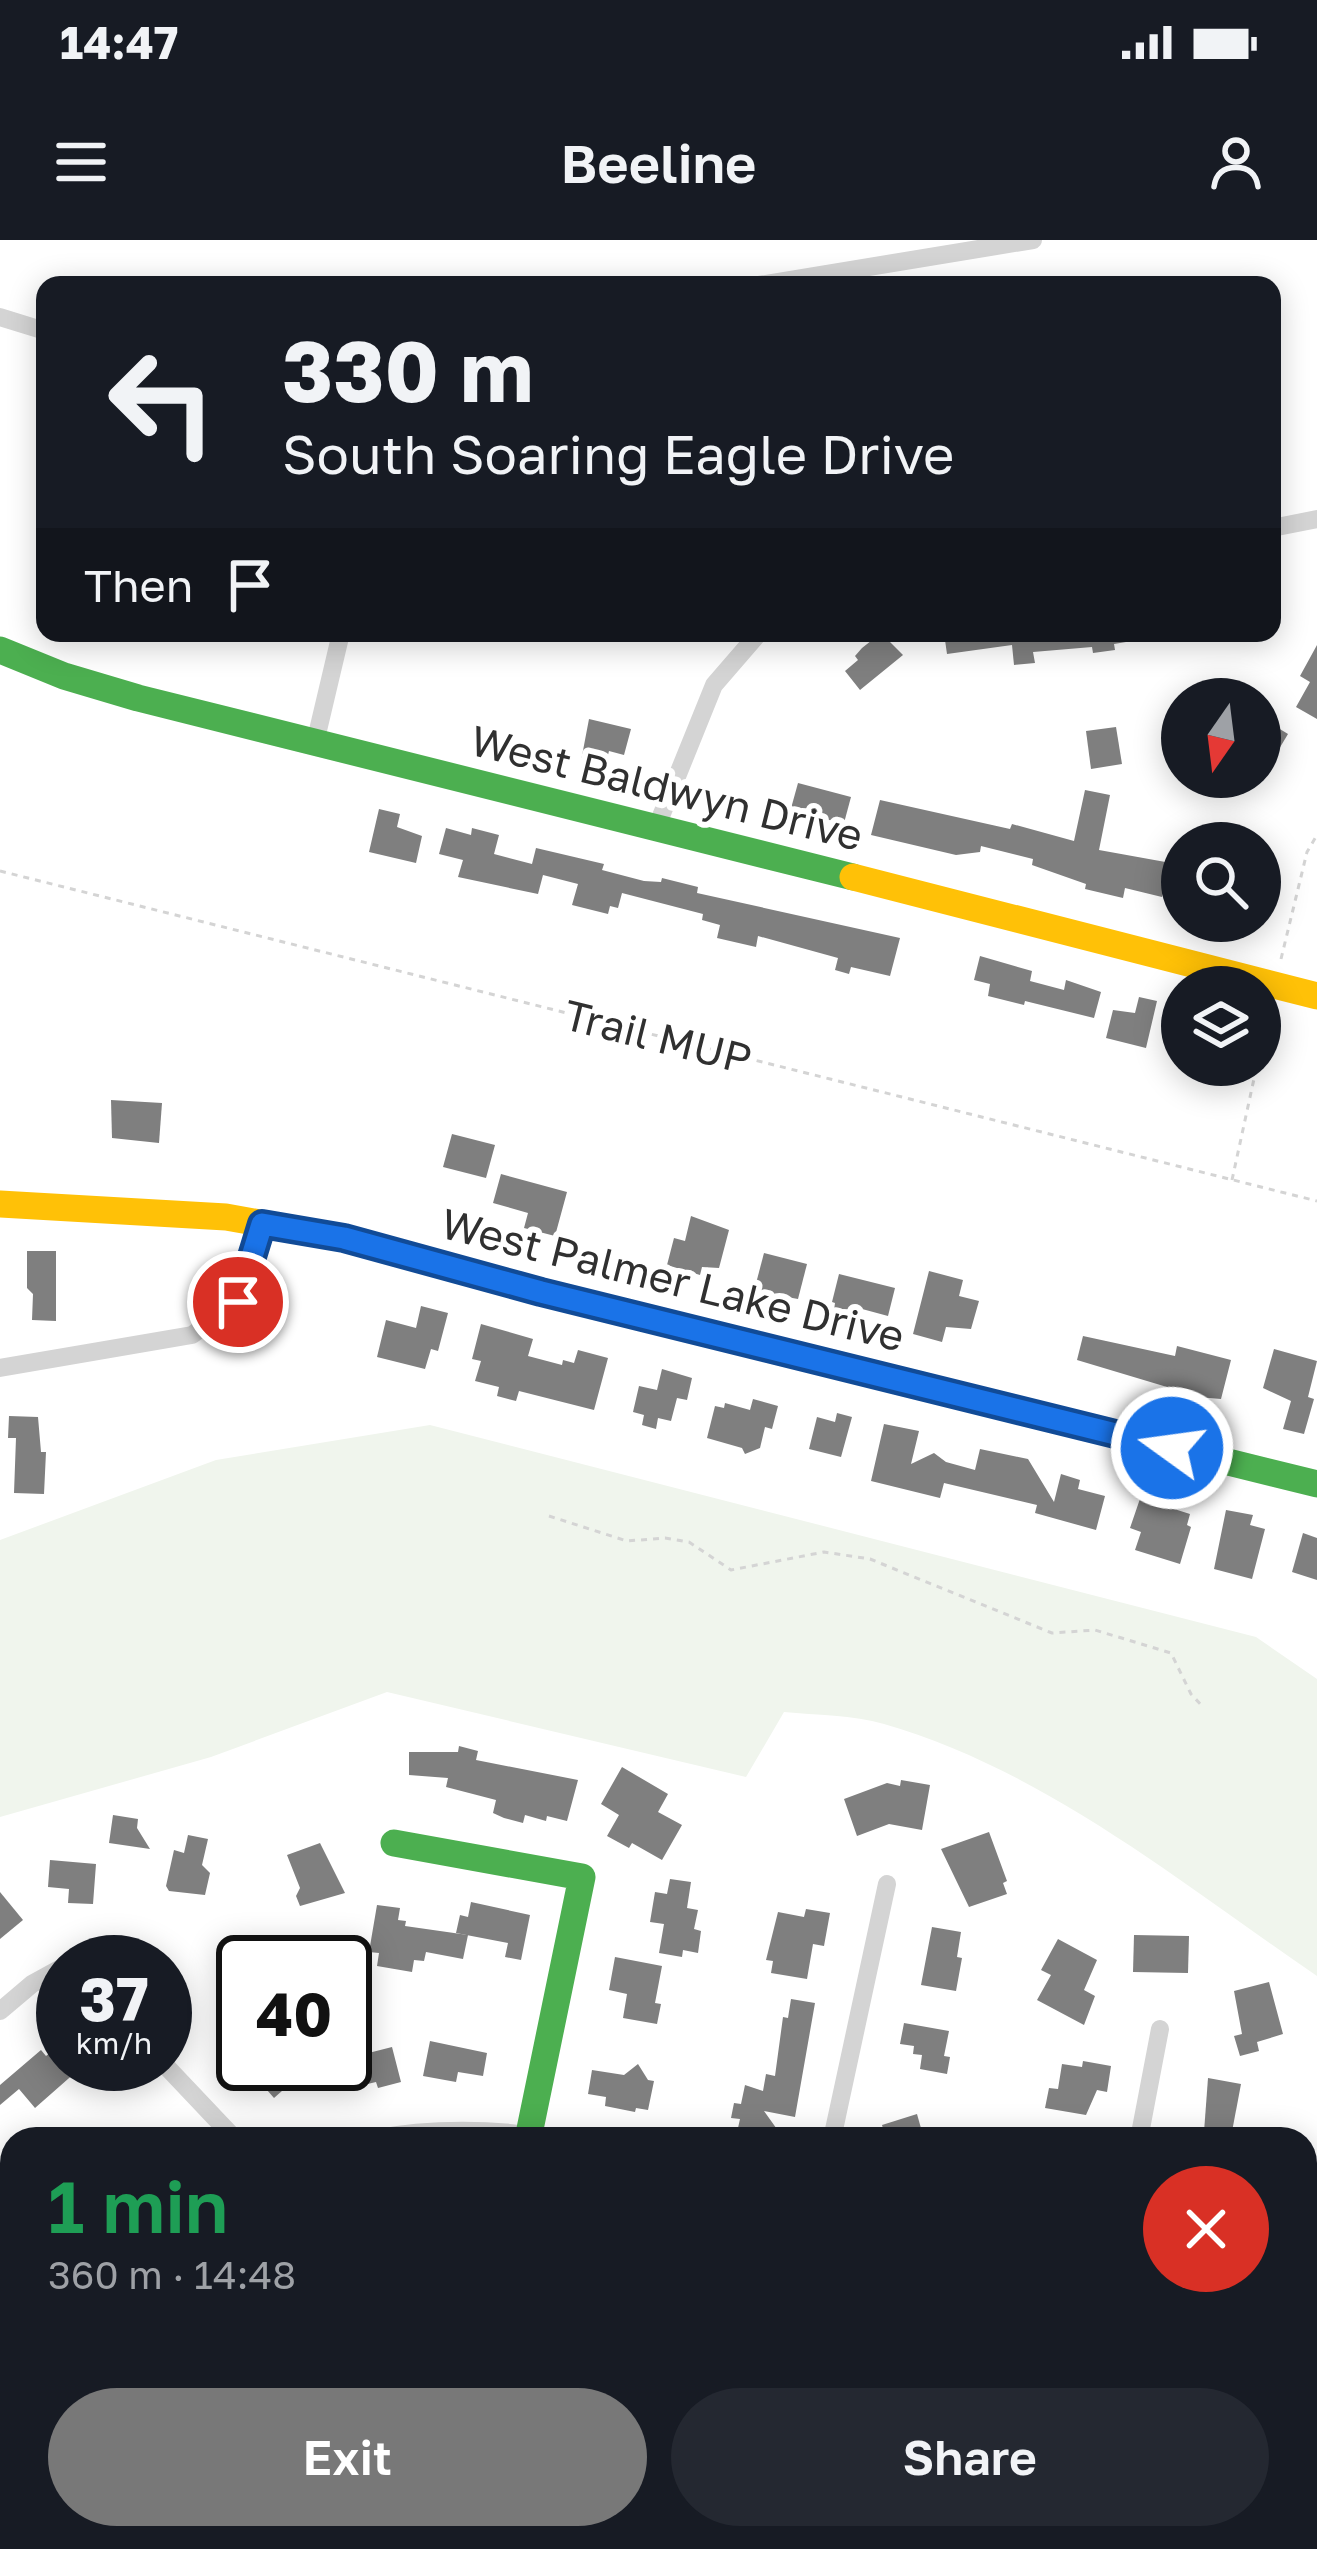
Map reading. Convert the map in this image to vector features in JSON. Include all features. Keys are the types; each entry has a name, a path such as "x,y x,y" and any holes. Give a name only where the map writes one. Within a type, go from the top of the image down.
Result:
{"street":[{"path":"814,276 1033,240"},
{"path":"0,317 36,329"},
{"path":"1281,527 1315,525"},
{"path":"315,743 339,642"},
{"path":"657,826 714,685 751,642"},
{"name":"West Baldwyn Drive","path":"0,650 95,686 1200,966"},
{"name":"West Baldwyn Drive","path":"1281,987 1317,996"},
{"name":"West Palmer Lake Drive","path":"0,1204 167,1212 344,1238 541,1292 1317,1484"},
{"path":"0,1368 192,1335 238,1302 262,1224"},
{"path":"394,1843 582,1877 544,2127"},
{"path":"835,2127 887,1884"},
{"path":"0,2011 36,1982"},
{"path":"1140,2127 1160,2029"},
{"path":"190,2091 224,2127"}],"path":[{"path":"1279,966 1307,852 1317,835"},
{"name":"Trail MUP","path":"0,871 1317,1202"},
{"path":"1232,1180 1252,1086"},
{"path":"549,1516 627,1540 689,1542 731,1570 824,1552 870,1559 1052,1633 1096,1630 1172,1653 1191,1694 1203,1707"}],"shaded area":[{"path":"430,1425 1256,1637 1317,1679 1317,1976 1055,1799 943,1744 847,1717 784,1712 746,1777 387,1692 211,1757 0,1817 0,1540 216,1460"}],"building":[{"path":"870,642 890,642 903,655 860,690 845,671 858,660 855,656"},
{"path":"945,642 1126,642 1114,644 1115,650 1093,653 1092,647 1033,652 1035,663 1014,665 1012,645 947,654"},
{"path":"1317,645 1317,719 1296,707 1310,682 1300,676"},
{"path":"589,719 631,729 624,755 609,751 605,767 581,761"},
{"path":"1116,727 1122,764 1091,769 1086,731"},
{"path":"798,783 851,797 844,823 790,812"},
{"path":"1085,790 1110,795 1099,850 1161,861 1161,897 1125,888 1123,898 1085,889 1086,884 1032,865 1033,859 981,846 980,852 956,855 871,835 880,800 1010,829 1012,824 1074,841"},
{"path":"379,809 400,814 397,827 422,836 416,863 369,852"},
{"path":"446,828 471,835 472,828 499,835 494,854 532,864 536,848 604,864 602,870 644,881 661,882 662,878 698,887 697,893 900,938 890,976 851,967 849,974 835,970 838,958 758,936 756,947 717,938 720,925 702,920 703,914 622,893 618,908 610,906 608,914 572,905 578,884 543,875 538,894 458,877 463,860 439,854"},
{"path":"980,956 1032,971 1030,981 1064,990 1066,980 1101,992 1094,1018 988,996 990,984 974,980"},
{"path":"1139,997 1157,1001 1146,1048 1106,1038 1113,1010 1135,1013"},
{"path":"111,1100 162,1103 159,1143 112,1138"},
{"path":"452,1134 495,1145 486,1178 443,1167"},
{"path":"501,1174 567,1192 555,1236 524,1228 528,1213 493,1203"},
{"path":"691,1216 729,1230 719,1268 702,1267 700,1275 667,1265 674,1238 685,1241"},
{"path":"27,1251 56,1251 56,1321 32,1320"},
{"path":"764,1253 807,1264 798,1299 754,1291"},
{"path":"929,1271 963,1280 959,1296 979,1301 971,1329 946,1327 942,1342 913,1334"},
{"path":"839,1274 895,1288 888,1316 851,1306 849,1315 834,1310"},
{"path":"421,1306 448,1313 438,1351 431,1349 425,1369 377,1357 386,1320 416,1328"},
{"path":"481,1324 533,1339 528,1356 562,1365 563,1360 574,1363 578,1350 608,1358 594,1410 519,1391 516,1401 497,1396 499,1387 475,1381 481,1361 472,1359"},
{"path":"1083,1336 1175,1356 1177,1346 1231,1360 1221,1399 1186,1396 1184,1402 1165,1397 1167,1387 1077,1360"},
{"path":"1274,1349 1317,1361 1308,1397 1314,1399 1304,1434 1283,1429 1291,1401 1263,1388"},
{"path":"662,1369 692,1378 687,1400 677,1398 671,1421 658,1418 656,1429 642,1425 644,1415 633,1412 639,1386 657,1390"},
{"path":"753,1399 778,1406 772,1429 765,1427 760,1448 745,1454 742,1448 707,1438 715,1406 724,1408 725,1403 750,1410"},
{"path":"837,1413 852,1417 841,1457 809,1449 817,1417 835,1422"},
{"path":"9,1416 38,1417 41,1452 46,1452 44,1494 14,1493 16,1438 8,1438"},
{"path":"884,1424 919,1431 911,1464 934,1453 946,1462 975,1470 980,1449 1028,1459 1054,1502 1061,1474 1080,1480 1078,1489 1105,1496 1096,1530 1035,1513 1037,1505 944,1483 940,1498 871,1481"},
{"path":"1143,1490 1174,1497 1171,1508 1190,1514 1180,1564 1135,1550 1141,1532 1130,1528"},
{"path":"1226,1510 1253,1515 1250,1525 1265,1529 1252,1579 1214,1569"},
{"path":"1303,1533 1317,1538 1317,1580 1292,1572"},
{"path":"459,1746 478,1751 476,1760 578,1780 567,1821 525,1815 523,1823 504,1818 493,1813 496,1800 446,1787 448,1778 409,1775 409,1752 458,1752"},
{"path":"622,1767 668,1794 658,1812 682,1825 662,1860 607,1836 619,1815 601,1804"},
{"path":"901,1780 930,1785 922,1830 889,1824 857,1836 844,1799 887,1783 900,1786"},
{"path":"113,1815 138,1819 137,1828 150,1849 109,1843"},
{"path":"989,1832 1007,1881 1003,1883 1007,1894 969,1907 941,1849"},
{"path":"188,1835 208,1839 202,1865 210,1873 205,1895 169,1891 166,1886 174,1850 184,1853"},
{"path":"320,1843 345,1893 300,1906 296,1896 300,1888 287,1855"},
{"path":"50,1860 96,1864 93,1904 68,1903 69,1889 48,1887"},
{"path":"670,1879 691,1882 687,1908 698,1910 694,1929 701,1931 698,1953 683,1950 682,1957 659,1953 664,1924 650,1922 655,1892 667,1894"},
{"path":"0,1892 23,1920 0,1939"},
{"path":"471,1902 530,1915 521,1960 505,1957 508,1943 456,1933 460,1915 468,1917"},
{"path":"377,1905 400,1908 398,1920 406,1921 405,1926 468,1935 463,1959 426,1952 424,1961 414,1960 412,1972 377,1966 379,1953 372,1952"},
{"path":"806,1909 830,1913 824,1946 813,1944 807,1979 771,1973 773,1961 766,1960 778,1912 804,1917"},
{"path":"932,1927 961,1932 956,1991 921,1985"},
{"path":"1134,1935 1189,1936 1188,1973 1133,1972"},
{"path":"1058,1939 1097,1960 1084,1990 1095,1996 1084,2025 1037,2000 1051,1975 1041,1970"},
{"path":"615,1957 662,1966 655,2003 661,2004 657,2024 623,2018 627,1994 609,1990"},
{"path":"1269,1982 1283,2034 1257,2042 1259,2051 1240,2056 1234,2036 1242,2034 1234,1991"},
{"path":"791,1999 815,2003 795,2117 764,2111 775,2127 738,2127 740,2119 731,2118 734,2103 741,2104 745,2085 763,2091 766,2074 775,2076 783,2017 788,2018"},
{"path":"904,2023 949,2031 944,2056 950,2057 947,2074 920,2069 922,2055 913,2054 914,2046 900,2044"},
{"path":"430,2041 487,2053 483,2076 458,2072 456,2082 423,2076"},
{"path":"392,2047 401,2082 378,2088 372,2083 372,2052"},
{"path":"36,2054 36,2091 54,2091 35,2108 19,2089 0,2105 0,2085"},
{"path":"1083,2061 1111,2066 1107,2092 1097,2090 1086,2115 1045,2108 1049,2088 1058,2089 1062,2064 1082,2067"},
{"path":"638,2064 648,2080 654,2081 648,2110 605,2106 606,2097 588,2094 592,2070 624,2075"},
{"path":"1208,2078 1241,2084 1233,2127 1204,2127"},
{"path":"917,2114 921,2127 883,2127"}],"traffic: fast":[{"path":"0,650 138,698 853,877"},
{"path":"559,1296 1317,1484"},
{"path":"394,1843 582,1877 530,2127"}],"traffic: slow":[{"path":"853,877 1317,996"},
{"path":"0,1204 226,1217 344,1238 559,1296"}],"route":[{"path":"238,1302 262,1224 344,1238 541,1292 1172,1448"}]}
